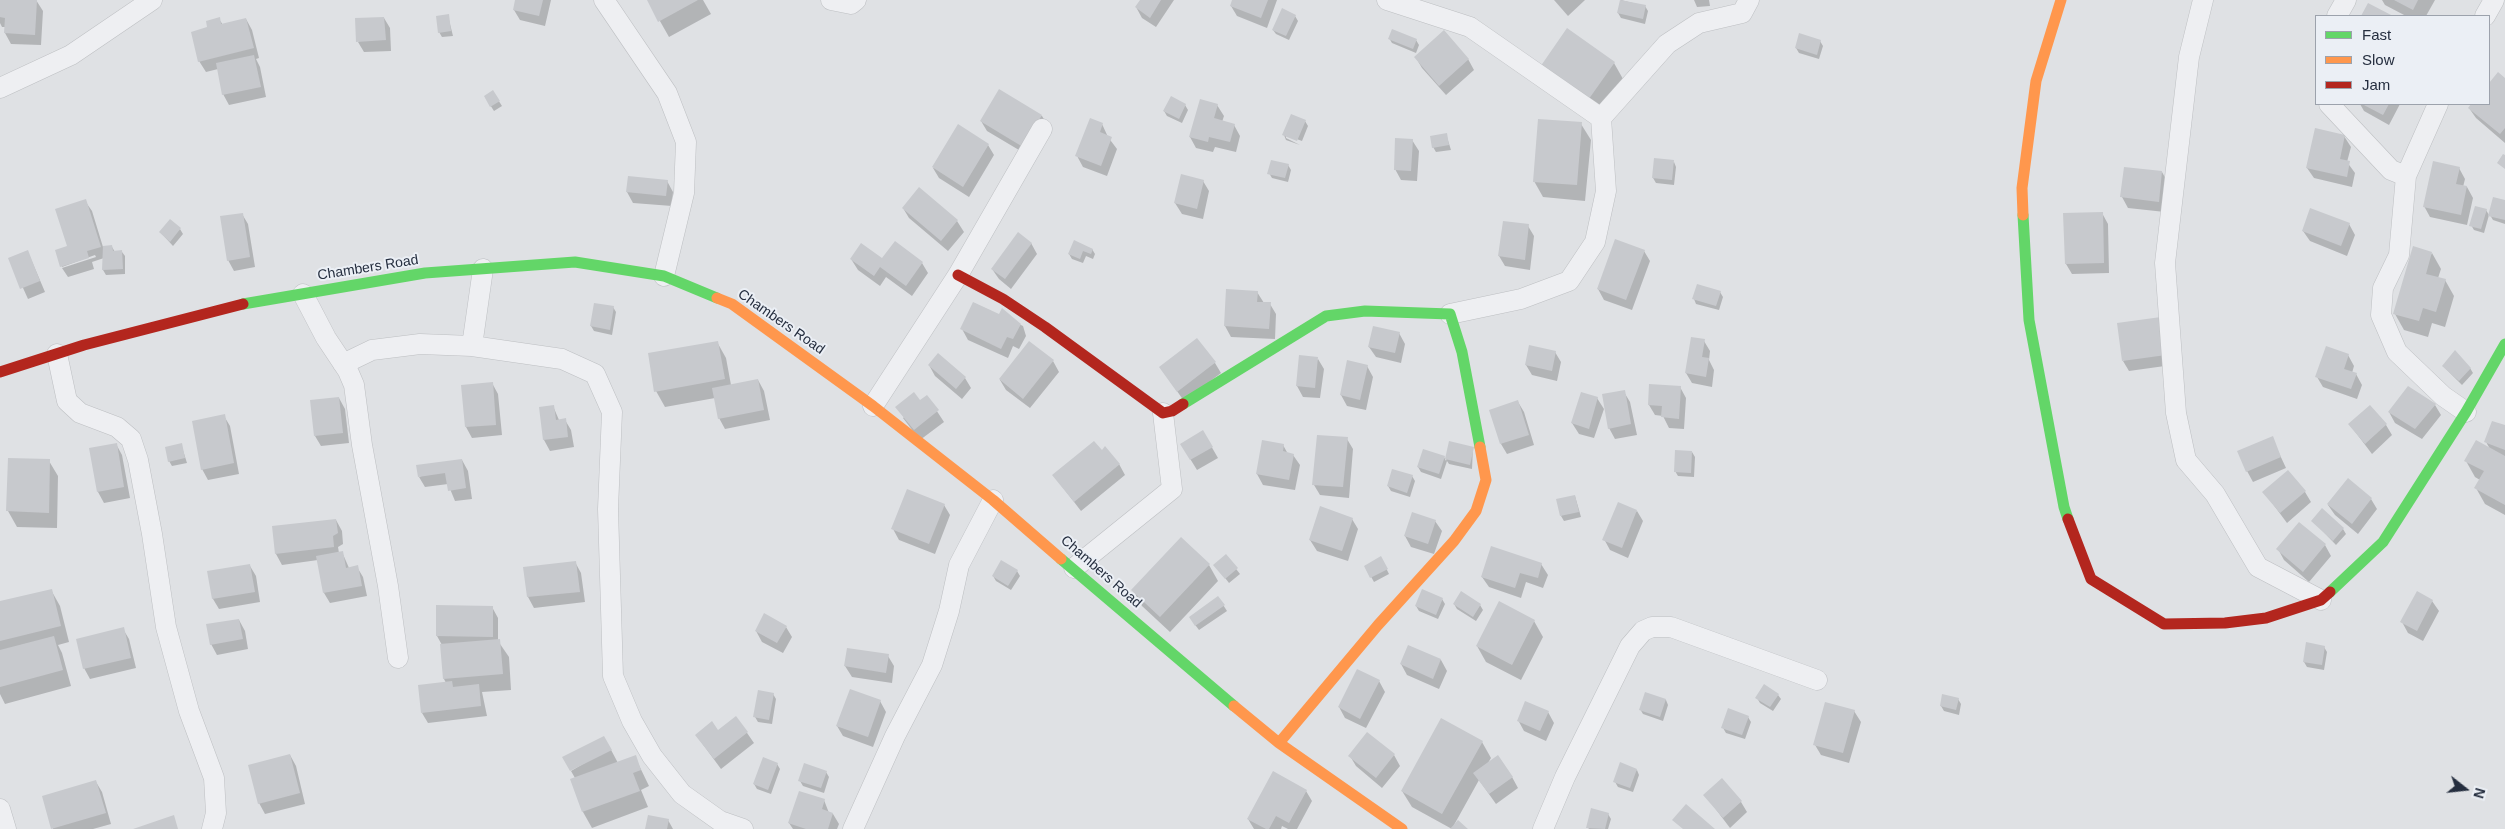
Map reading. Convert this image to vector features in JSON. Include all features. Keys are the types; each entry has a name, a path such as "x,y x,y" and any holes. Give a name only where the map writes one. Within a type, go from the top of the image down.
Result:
{"street":[{"path":"0,88 71,55 93,42 152,0"},
{"path":"604,0 666,93 686,142 684,193 664,276"},
{"path":"831,0 851,4 856,0"},
{"path":"1387,0 1470,27 1601,118"},
{"path":"958,275 1003,299 1163,412 1172,412 1326,316 1365,311 1450,314 1521,299 1569,281 1595,242 1606,190 1601,118 1667,44 1699,23 1742,13 1749,0"},
{"path":"2061,0 2036,81 2022,188 2028,320 2064,507 2091,579 2164,624 2224,623 2266,618 2321,600 2383,542 2466,412 2505,344"},
{"path":"2204,0 2189,57 2165,263 2176,413 2186,460 2215,494 2258,568 2321,600"},
{"path":"2338,15 2346,0"},
{"path":"2486,15 2494,0"},
{"path":"2330,105 2391,170 2406,176"},
{"path":"2438,105 2406,176 2400,255 2383,288 2380,315 2397,352 2443,396 2466,412"},
{"path":"873,406 958,275 1042,129"},
{"name":"Chambers Road","path":"0,372 57,354 234,306 425,273 575,262 664,276 732,304 873,406 993,500 1175,657 1279,743 1402,829"},
{"path":"472,346 483,269"},
{"path":"303,294 354,386 358,403 362,444 388,586 398,658"},
{"path":"1279,743 1378,625 1454,541 1476,511 1486,480 1462,352 1450,314"},
{"path":"342,364 372,350 420,344 472,346 562,359 595,374 612,412 608,509 613,676 632,721 644,742 682,794 720,821 743,829"},
{"path":"57,354 67,401 80,413 100,418 117,427 130,439 138,460 152,534 166,628 189,711 214,778 216,813 212,829"},
{"path":"1074,568 1172,488 1163,412"},
{"path":"853,829 895,736 932,664 949,611 959,565 993,500"},
{"path":"1543,829 1566,777 1630,646 1643,631 1652,627 1671,627 1817,680"},
{"path":"0,810 6,829"}],"building":[{"path":"0,0 37,0 35,35 4,33 5,18 0,17"},
{"path":"515,0 543,0 539,16 513,10"},
{"path":"647,0 698,0 658,22"},
{"path":"1140,0 1161,0 1150,18 1135,7"},
{"path":"1232,0 1268,0 1261,18 1230,6"},
{"path":"1620,0 1646,5 1643,19 1617,13"},
{"path":"2394,0 2418,0 2413,10"},
{"path":"2368,3 2391,15 2362,15"},
{"path":"1282,8 1296,15 1286,36 1272,30"},
{"path":"449,14 451,31 438,33 436,16"},
{"path":"220,17 221,24 246,18 254,48 198,62 191,32 207,27 206,21"},
{"path":"384,17 386,40 356,42 355,18"},
{"path":"1567,28 1615,62 1586,103 1538,70"},
{"path":"1392,29 1417,39 1413,49 1388,39"},
{"path":"1444,30 1469,59 1439,86 1414,57"},
{"path":"1799,33 1821,40 1817,55 1795,48"},
{"path":"254,55 261,87 222,95 216,63"},
{"path":"2498,72 2505,78 2505,128 2500,134 2468,108 2470,105 2490,105 2490,82"},
{"path":"999,89 1042,115 1023,147 980,121"},
{"path":"493,90 500,101 490,107 484,96"},
{"path":"1171,96 1186,104 1179,119 1163,111"},
{"path":"1200,99 1218,104 1214,118 1235,124 1230,142 1209,137 1208,142 1189,137"},
{"path":"2364,105 2388,105 2383,115"},
{"path":"1291,114 1306,120 1297,141 1282,135"},
{"path":"1090,118 1103,123 1100,132 1112,137 1101,166 1075,156"},
{"path":"1538,119 1582,122 1577,185 1533,182"},
{"path":"958,124 989,144 963,187 932,167"},
{"path":"2315,128 2345,135 2340,159 2350,161 2347,177 2306,168"},
{"path":"1447,133 1449,145 1432,148 1430,136"},
{"path":"1395,138 1413,139 1411,171 1394,170"},
{"path":"2503,154 2505,155 2505,169 2497,163"},
{"path":"1654,158 1674,160 1672,180 1652,178"},
{"path":"1271,160 1289,164 1285,178 1267,174"},
{"path":"2433,161 2460,167 2456,184 2467,186 2461,215 2423,207"},
{"path":"2124,167 2162,171 2159,202 2120,197"},
{"path":"1181,174 1204,180 1197,209 1174,203"},
{"path":"628,176 668,180 666,196 626,192"},
{"path":"919,187 958,220 941,241 902,208"},
{"path":"2493,197 2505,200 2505,220 2488,216"},
{"path":"86,199 101,247 87,251 89,258 60,267 55,250 67,246 55,209"},
{"path":"2475,206 2487,209 2481,229 2469,226"},
{"path":"2310,208 2350,223 2341,246 2302,231"},
{"path":"2103,212 2104,263 2065,264 2063,213"},
{"path":"243,213 250,257 227,261 220,216"},
{"path":"170,219 181,228 170,242 159,232"},
{"path":"1503,221 1529,224 1525,260 1498,256"},
{"path":"1018,232 1032,243 1005,279 991,269"},
{"path":"1615,239 1645,250 1626,300 1597,289"},
{"path":"1074,240 1093,249 1091,254 1083,251 1080,259 1068,254"},
{"path":"895,241 923,262 906,286 880,267 874,276 850,259 861,243 882,258"},
{"path":"112,245 113,251 122,250 123,269 102,270 103,246"},
{"path":"2413,246 2432,252 2426,274 2446,279 2436,312 2423,308 2419,321 2393,314"},
{"path":"28,250 40,281 20,289 8,258"},
{"path":"1697,284 1721,291 1716,306 1692,299"},
{"path":"1226,289 1258,291 1257,302 1271,302 1269,329 1224,326"},
{"path":"973,302 999,314 1002,308 1021,324 1013,339 1007,337 1001,349 960,329"},
{"path":"594,303 614,306 610,330 590,326"},
{"path":"2161,317 2166,355 2122,361 2117,323"},
{"path":"1373,326 1400,332 1395,353 1368,347"},
{"path":"1691,337 1705,339 1702,357 1709,358 1706,377 1685,373"},
{"path":"1197,338 1216,362 1177,392 1159,367"},
{"path":"718,341 725,379 654,392 648,353"},
{"path":"1029,341 1054,360 1023,399 999,379"},
{"path":"1529,345 1556,351 1552,371 1525,365"},
{"path":"2326,346 2349,354 2344,369 2357,373 2351,389 2315,377"},
{"path":"2455,350 2471,368 2459,381 2442,366"},
{"path":"938,353 966,377 956,389 928,365"},
{"path":"1299,355 1318,357 1315,388 1296,386"},
{"path":"1347,360 1368,365 1360,400 1340,395"},
{"path":"758,379 764,410 718,419 712,388"},
{"path":"493,382 496,425 465,427 461,385"},
{"path":"1649,384 1681,386 1679,419 1661,417 1662,406 1648,405"},
{"path":"2408,386 2436,404 2415,429 2388,412"},
{"path":"1625,390 1631,424 1608,429 1602,394"},
{"path":"914,392 920,400 927,395 939,410 914,430 895,407"},
{"path":"1581,392 1598,397 1589,429 1571,423"},
{"path":"339,397 343,433 314,436 310,400"},
{"path":"1518,400 1529,435 1500,444 1489,410"},
{"path":"554,405 556,420 566,418 568,437 543,440 539,407"},
{"path":"2370,405 2387,424 2365,444 2348,424"},
{"path":"225,414 234,463 201,470 192,421"},
{"path":"2492,421 2505,425 2505,450 2484,442"},
{"path":"1203,430 1213,447 1190,460 1180,444"},
{"path":"1317,435 1348,437 1343,487 1312,485"},
{"path":"2273,436 2281,457 2246,472 2237,451"},
{"path":"1262,440 1284,444 1283,451 1294,454 1289,480 1256,474"},
{"path":"2476,440 2505,456 2505,505 2474,488 2484,471 2464,461"},
{"path":"1094,441 1102,450 1105,446 1120,464 1074,502 1052,475"},
{"path":"1449,441 1474,447 1470,465 1445,459"},
{"path":"117,443 124,487 97,492 89,448"},
{"path":"182,443 185,458 168,462 165,447"},
{"path":"1423,449 1445,456 1439,474 1417,467"},
{"path":"1675,450 1692,451 1691,473 1674,472"},
{"path":"8,458 50,459 49,513 6,511"},
{"path":"462,459 466,488 448,491 445,473 418,477 416,465"},
{"path":"1392,469 1413,475 1407,493 1387,486"},
{"path":"2288,470 2306,491 2280,513 2262,492"},
{"path":"2348,478 2372,498 2352,524 2327,504"},
{"path":"907,489 945,504 929,544 891,529"},
{"path":"1575,495 1579,512 1560,516 1556,499"},
{"path":"1618,502 1637,510 1622,548 1602,540"},
{"path":"1320,506 1353,518 1342,551 1309,540"},
{"path":"2322,508 2344,528 2333,541 2311,521"},
{"path":"1412,512 1436,520 1428,544 1404,536"},
{"path":"336,519 338,533 333,536 334,547 275,554 272,526"},
{"path":"2299,522 2326,544 2303,572 2276,549"},
{"path":"1181,537 1210,564 1160,617 1131,590"},
{"path":"1491,546 1542,563 1538,578 1520,573 1515,588 1481,577"},
{"path":"343,551 346,568 358,565 362,586 323,593 316,556"},
{"path":"1226,554 1238,568 1225,579 1213,565"},
{"path":"1381,556 1388,569 1370,578 1364,566"},
{"path":"1001,560 1018,570 1008,586 992,576"},
{"path":"576,561 580,592 527,597 523,567"},
{"path":"250,564 255,592 212,599 207,571"},
{"path":"52,589 61,626 0,641 0,601"},
{"path":"1422,589 1443,598 1436,615 1415,606"},
{"path":"1461,591 1481,604 1473,617 1453,604"},
{"path":"2417,591 2433,600 2417,631 2400,622"},
{"path":"1218,596 1225,605 1195,626 1189,617"},
{"path":"1499,601 1535,620 1512,665 1476,646"},
{"path":"436,605 493,606 493,637 436,636"},
{"path":"764,613 787,626 777,643 755,631"},
{"path":"239,619 243,639 210,645 206,624"},
{"path":"124,627 131,658 83,669 76,639"},
{"path":"54,636 63,670 0,687 0,650"},
{"path":"500,639 503,674 443,679 440,644"},
{"path":"2306,642 2325,646 2322,665 2303,662"},
{"path":"1408,645 1441,659 1433,679 1400,664"},
{"path":"847,648 889,654 886,673 844,666"},
{"path":"1357,669 1380,680 1360,719 1338,707"},
{"path":"452,681 453,687 479,684 481,706 421,713 418,685"},
{"path":"1764,684 1779,694 1770,707 1755,698"},
{"path":"850,689 881,700 868,737 836,726"},
{"path":"758,690 774,693 769,720 753,717"},
{"path":"1645,692 1666,699 1660,717 1639,710"},
{"path":"1942,694 1959,698 1956,710 1940,706"},
{"path":"1525,701 1549,711 1540,731 1517,721"},
{"path":"1825,702 1855,710 1843,753 1813,745"},
{"path":"1728,708 1749,716 1742,735 1721,728"},
{"path":"736,716 748,732 714,759 695,735 712,721 718,730"},
{"path":"1441,718 1483,741 1442,814 1401,791"},
{"path":"1367,732 1395,754 1376,778 1348,756"},
{"path":"604,736 612,750 570,771 562,757"},
{"path":"290,754 300,793 258,804 248,765"},
{"path":"636,755 641,770 633,773 640,791 582,812 570,779"},
{"path":"1498,755 1513,777 1489,794 1473,773"},
{"path":"763,757 778,763 768,790 753,784"},
{"path":"1620,762 1637,769 1630,788 1613,782"},
{"path":"804,763 827,771 821,788 798,781"},
{"path":"1273,771 1307,790 1289,823 1276,816 1269,829 1266,829 1247,819"},
{"path":"1722,778 1742,801 1723,818 1703,795"},
{"path":"96,780 106,813 51,829 42,796"},
{"path":"799,791 825,799 822,809 833,813 828,829 806,829 788,823"},
{"path":"1686,804 1715,829 1683,829 1672,820"},
{"path":"1591,808 1609,813 1605,829 1586,828"},
{"path":"174,815 178,829 133,829"},
{"path":"648,815 669,819 667,829 645,829"},
{"path":"1458,820 1468,829 1450,829"}],"traffic: fast":[{"path":"2023,215 2029,320 2064,507 2068,519"},
{"path":"243,304 425,273 575,262 664,276 717,298"},
{"path":"1183,404 1326,316 1365,311 1450,314 1462,352 1480,447"},
{"path":"2330,592 2383,542 2466,412 2505,344"},
{"path":"1061,559 1234,706"}],"traffic: slow":[{"path":"2023,215 2022,188 2036,81 2061,0"},
{"path":"717,298 732,304 873,406 993,500 1061,559"},
{"path":"1279,743 1378,625 1454,541 1476,511 1486,480 1480,447"},
{"path":"1234,706 1279,743 1402,829"}],"traffic: jam":[{"path":"958,275 1003,299 1045,327 1163,413 1172,411 1183,404"},
{"path":"0,372 84,345 243,304"},
{"path":"2068,519 2091,579 2164,624 2225,623 2266,618 2321,600 2330,592"}]}
